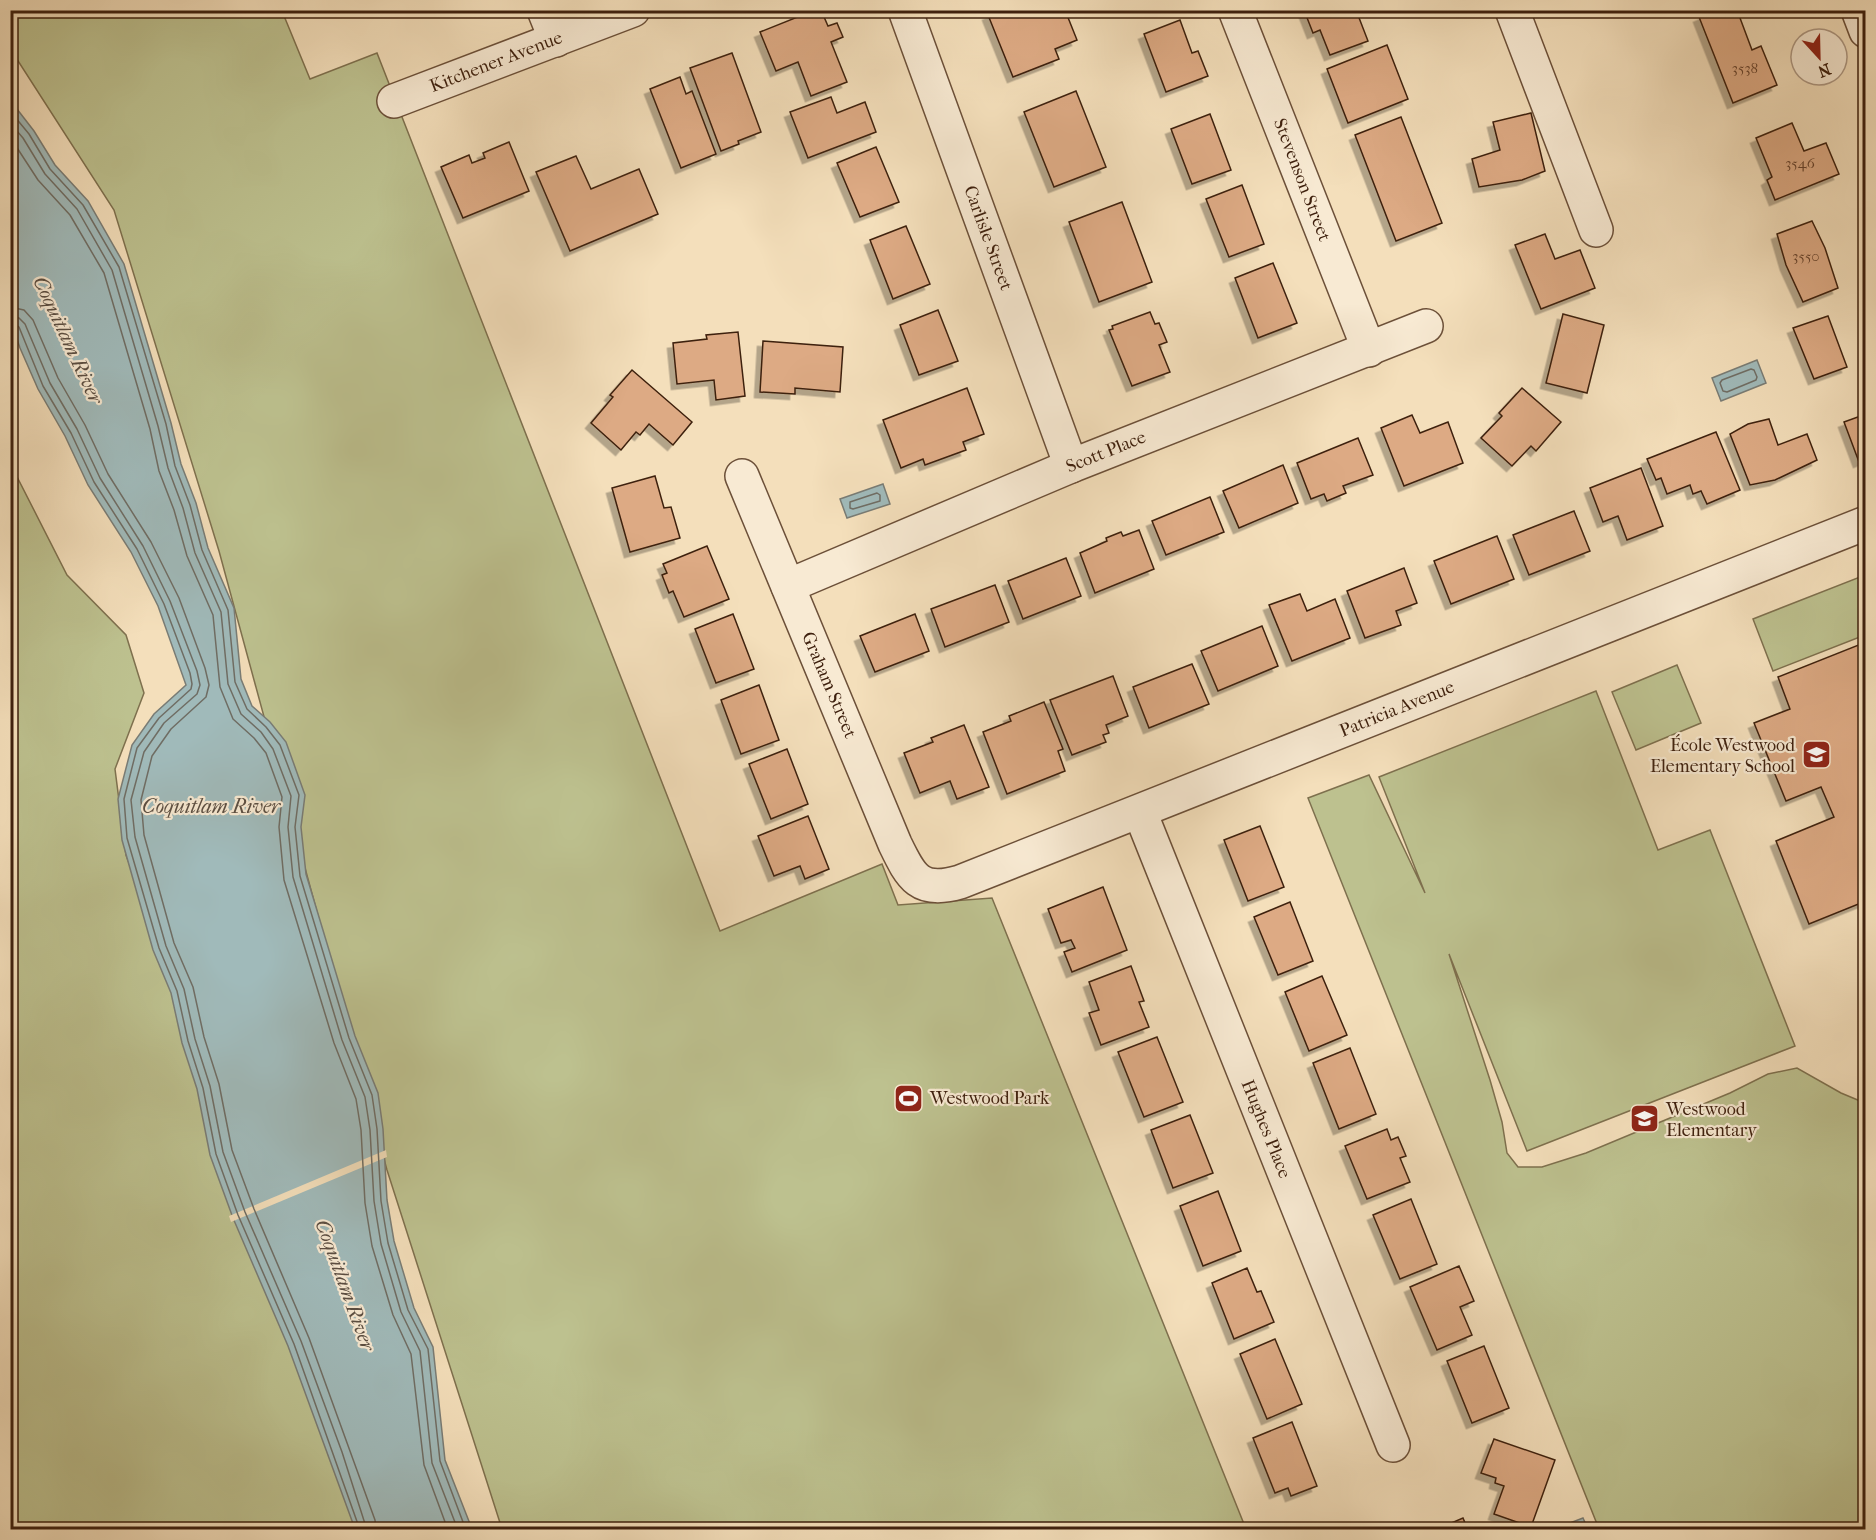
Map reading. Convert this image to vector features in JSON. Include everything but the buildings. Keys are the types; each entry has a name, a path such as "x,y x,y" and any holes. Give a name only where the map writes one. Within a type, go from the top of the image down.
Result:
{"street":[{"name":"Kitchener Avenue","path":"394,101 550,25 633,10"},
{"name":"Carlisle Street","path":"905,10 1071,466"},
{"name":"Stevenson Street","path":"1235,10 1369,350"},
{"path":"1512,10 1596,230"},
{"path":"1858,10 1866,31"},
{"name":"Scott Place","path":"788,586 1071,466 1426,326"},
{"name":"Graham Street","path":"742,476 895,844 911,874 927,885"},
{"name":"Patricia Avenue","path":"927,885 942,886 960,882 1866,523"},
{"name":"Hughes Place","path":"1140,812 1393,1445"}],"green space":[{"name":"Westwood Park","path":"10,11 282,11 310,79 377,53 720,931 882,864 898,905 992,898 1246,1529 502,1529 387,1170 219,551 114,210 11,50"},
{"path":"10,463 67,575 126,635 144,693 115,769 126,855 227,1129 381,1529 11,1529"},
{"path":"1865,575 1865,635 1773,671 1753,619"},
{"path":"1677,665 1701,723 1636,750 1612,692"},
{"name":"Westwood Elementary","path":"1596,691 1658,850 1710,830 1795,1046 1527,1151 1449,954 1490,1080 1502,1122 1507,1153 1518,1167 1542,1167 1586,1153 1730,1093 1768,1074 1797,1068 1841,1093 1865,1103 1865,1529 1599,1529 1308,798 1369,775 1425,893 1379,777"}],"water":[{"name":"Coquitlam River","path":"10,100 34,131 55,165 88,201 124,264 181,464 196,503 208,548 234,608 241,679 252,706 270,722 286,742 305,795 301,827 306,874 355,1036 378,1093 383,1129 387,1200 394,1241 414,1308 433,1347 445,1460 472,1529 355,1529 288,1346 233,1218 210,1155 197,1089 182,1043 171,993 153,950 122,840 118,799 132,745 154,714 186,685 158,606 131,552 88,485 65,436 38,389 11,322"},
{"path":"1757,360 1766,383 1721,401 1712,378"},
{"path":"883,484 890,504 847,518 840,499"},
{"path":"1583,1518 1588,1529 1554,1529"}],"pier":[{"path":"386,1150 387,1157 231,1222 229,1216"}],"place":[{"name":"École Westwood Elementary School","path":"1816,755"},
{"name":"Westwood Park","path":"909,1098"},
{"name":"Westwood Elementary","path":"1645,1119"}]}
